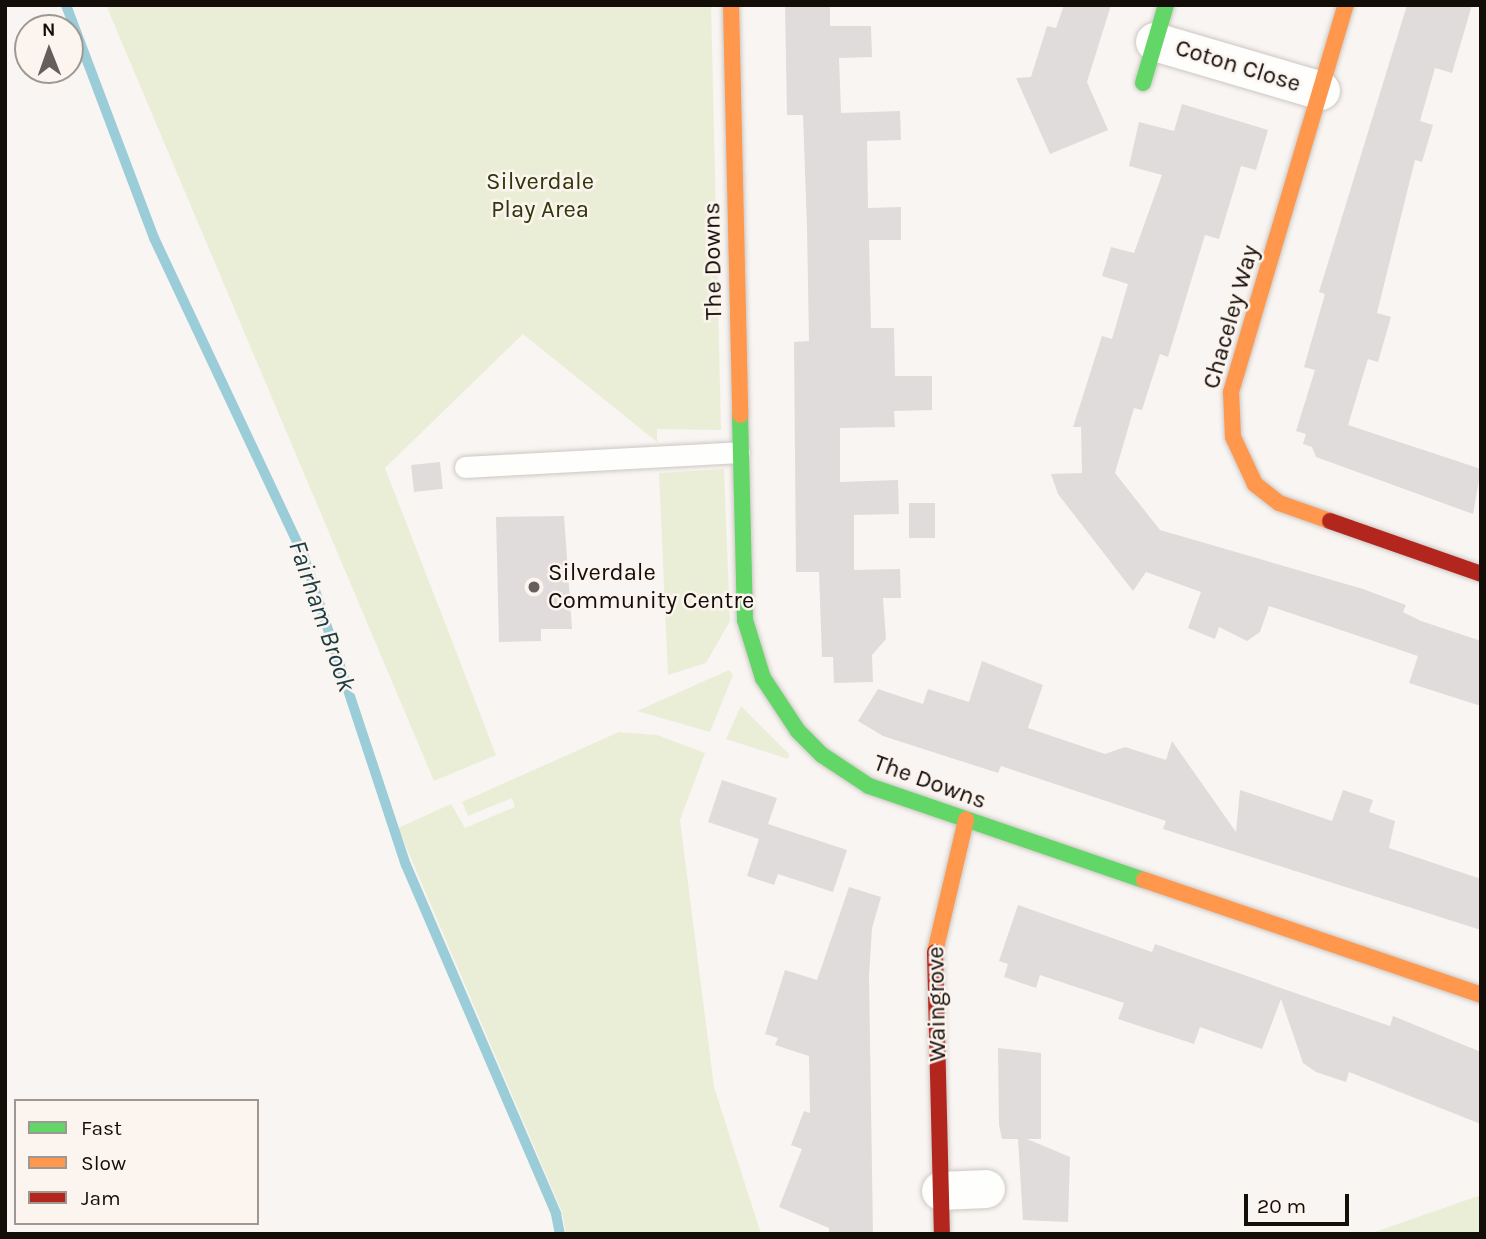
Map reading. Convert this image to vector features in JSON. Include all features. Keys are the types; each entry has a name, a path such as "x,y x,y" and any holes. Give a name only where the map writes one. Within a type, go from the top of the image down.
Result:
{"street":[{"name":"The Downs","path":"731,5 739,452 745,620 763,678 798,732 844,772 966,820 1481,995"},
{"name":"Coton Close","path":"1143,83 1166,5"},
{"name":"Chaceley Way","path":"1346,5 1231,392 1238,454 1255,484 1279,503 1481,574"},
{"name":"Coton Close","path":"1155,42 1321,91"},
{"name":"Waingrove","path":"942,1234 934,946 966,820"},
{"path":"941,1191 986,1189"}],"lane":[{"path":"465,467 739,452"}],"green space":[{"name":"Silverdale Play Area","path":"106,5 711,5 721,430 657,429 657,442 523,334 385,468 496,755 434,781"},
{"path":"724,469 730,621 706,663 668,675 659,473"},
{"path":"729,670 733,675 710,732 637,711"},
{"path":"741,706 789,754 788,759 726,739"},
{"path":"619,732 657,735 705,753 680,820 714,1087 761,1234 566,1234 562,1212 398,828 451,804 465,828 515,807 512,798 468,816 462,802"},
{"path":"1481,1195 1481,1234 1369,1234"}],"building":[{"path":"785,5 830,5 830,26 871,26 872,57 839,58 841,113 900,111 901,140 867,141 868,208 901,207 901,240 869,240 871,328 894,328 895,376 932,376 932,410 894,411 895,427 840,428 840,482 898,480 899,514 854,515 854,570 900,569 901,598 883,598 886,639 872,655 873,682 834,683 833,657 822,657 819,572 796,572 794,342 809,341 807,227 803,115 787,115"},
{"path":"1064,5 1111,5 1087,82 1108,130 1050,154 1016,78 1031,77 1047,26 1056,28"},
{"path":"1407,5 1472,5 1452,73 1435,68 1420,121 1433,125 1422,162 1415,160 1377,313 1391,317 1378,362 1368,359 1348,425 1481,469 1473,514 1316,457 1312,447 1303,444 1306,434 1296,431 1315,370 1304,367 1325,294 1319,292"},
{"path":"1182,104 1268,130 1256,170 1241,166 1219,239 1205,235 1168,357 1160,354 1142,410 1134,408 1115,473 1160,530 1363,589 1406,605 1403,612 1421,621 1481,641 1481,706 1409,683 1418,656 1269,606 1260,632 1247,641 1219,627 1215,639 1188,628 1201,592 1146,572 1133,591 1058,494 1051,474 1082,473 1081,427 1073,427 1102,336 1112,339 1128,284 1102,276 1111,247 1134,253 1162,175 1129,166 1139,122 1174,131"},
{"path":"440,462 443,489 414,492 411,465"},
{"path":"909,503 935,503 935,538 909,538"},
{"name":"Silverdale Community Centre","path":"564,516 572,629 541,629 541,641 499,642 496,517"},
{"path":"982,661 1043,685 1028,728 1105,754 1125,747 1166,760 1172,741 1236,832 1240,790 1332,821 1343,790 1373,800 1369,812 1395,821 1389,848 1481,879 1481,930 1163,829 1166,821 1001,766 998,773 883,736 858,721 878,689 923,704 928,689 969,702"},
{"path":"722,780 777,798 768,824 847,850 833,892 778,874 774,885 747,876 759,839 708,822"},
{"path":"849,887 881,897 872,928 869,976 873,1234 829,1234 829,1228 779,1207 802,1149 791,1145 804,1111 810,1113 809,1056 775,1045 778,1038 765,1034 785,970 817,980"},
{"path":"1018,905 1152,952 1155,944 1390,1026 1393,1016 1481,1052 1481,1124 1349,1072 1346,1082 1316,1072 1303,1063 1281,999 1262,1049 1200,1027 1194,1044 1118,1019 1124,1003 1040,975 1036,988 1004,977 1008,964 999,961"},
{"path":"998,1048 1041,1053 1041,1139 1027,1139 1070,1157 1068,1222 1023,1220 1018,1139 1002,1139 999,1125"}],"waterway":[{"name":"Fairham Brook","path":"66,5 154,238 304,557 406,865 556,1214 560,1234"}],"traffic: fast":[{"path":"1143,83 1166,5"},
{"path":"740,415 745,620 763,678 798,731 822,755 869,786 1144,880"}],"traffic: slow":[{"path":"731,5 740,415"},
{"path":"1330,521 1279,503 1255,484 1233,437 1231,392 1346,5"},
{"path":"935,952 966,820"},
{"path":"1144,880 1481,995"}],"traffic: jam":[{"path":"1330,521 1481,574"},
{"path":"935,952 942,1234"}],"place":[{"name":"Silverdale Community Centre","path":"534,587"}]}
